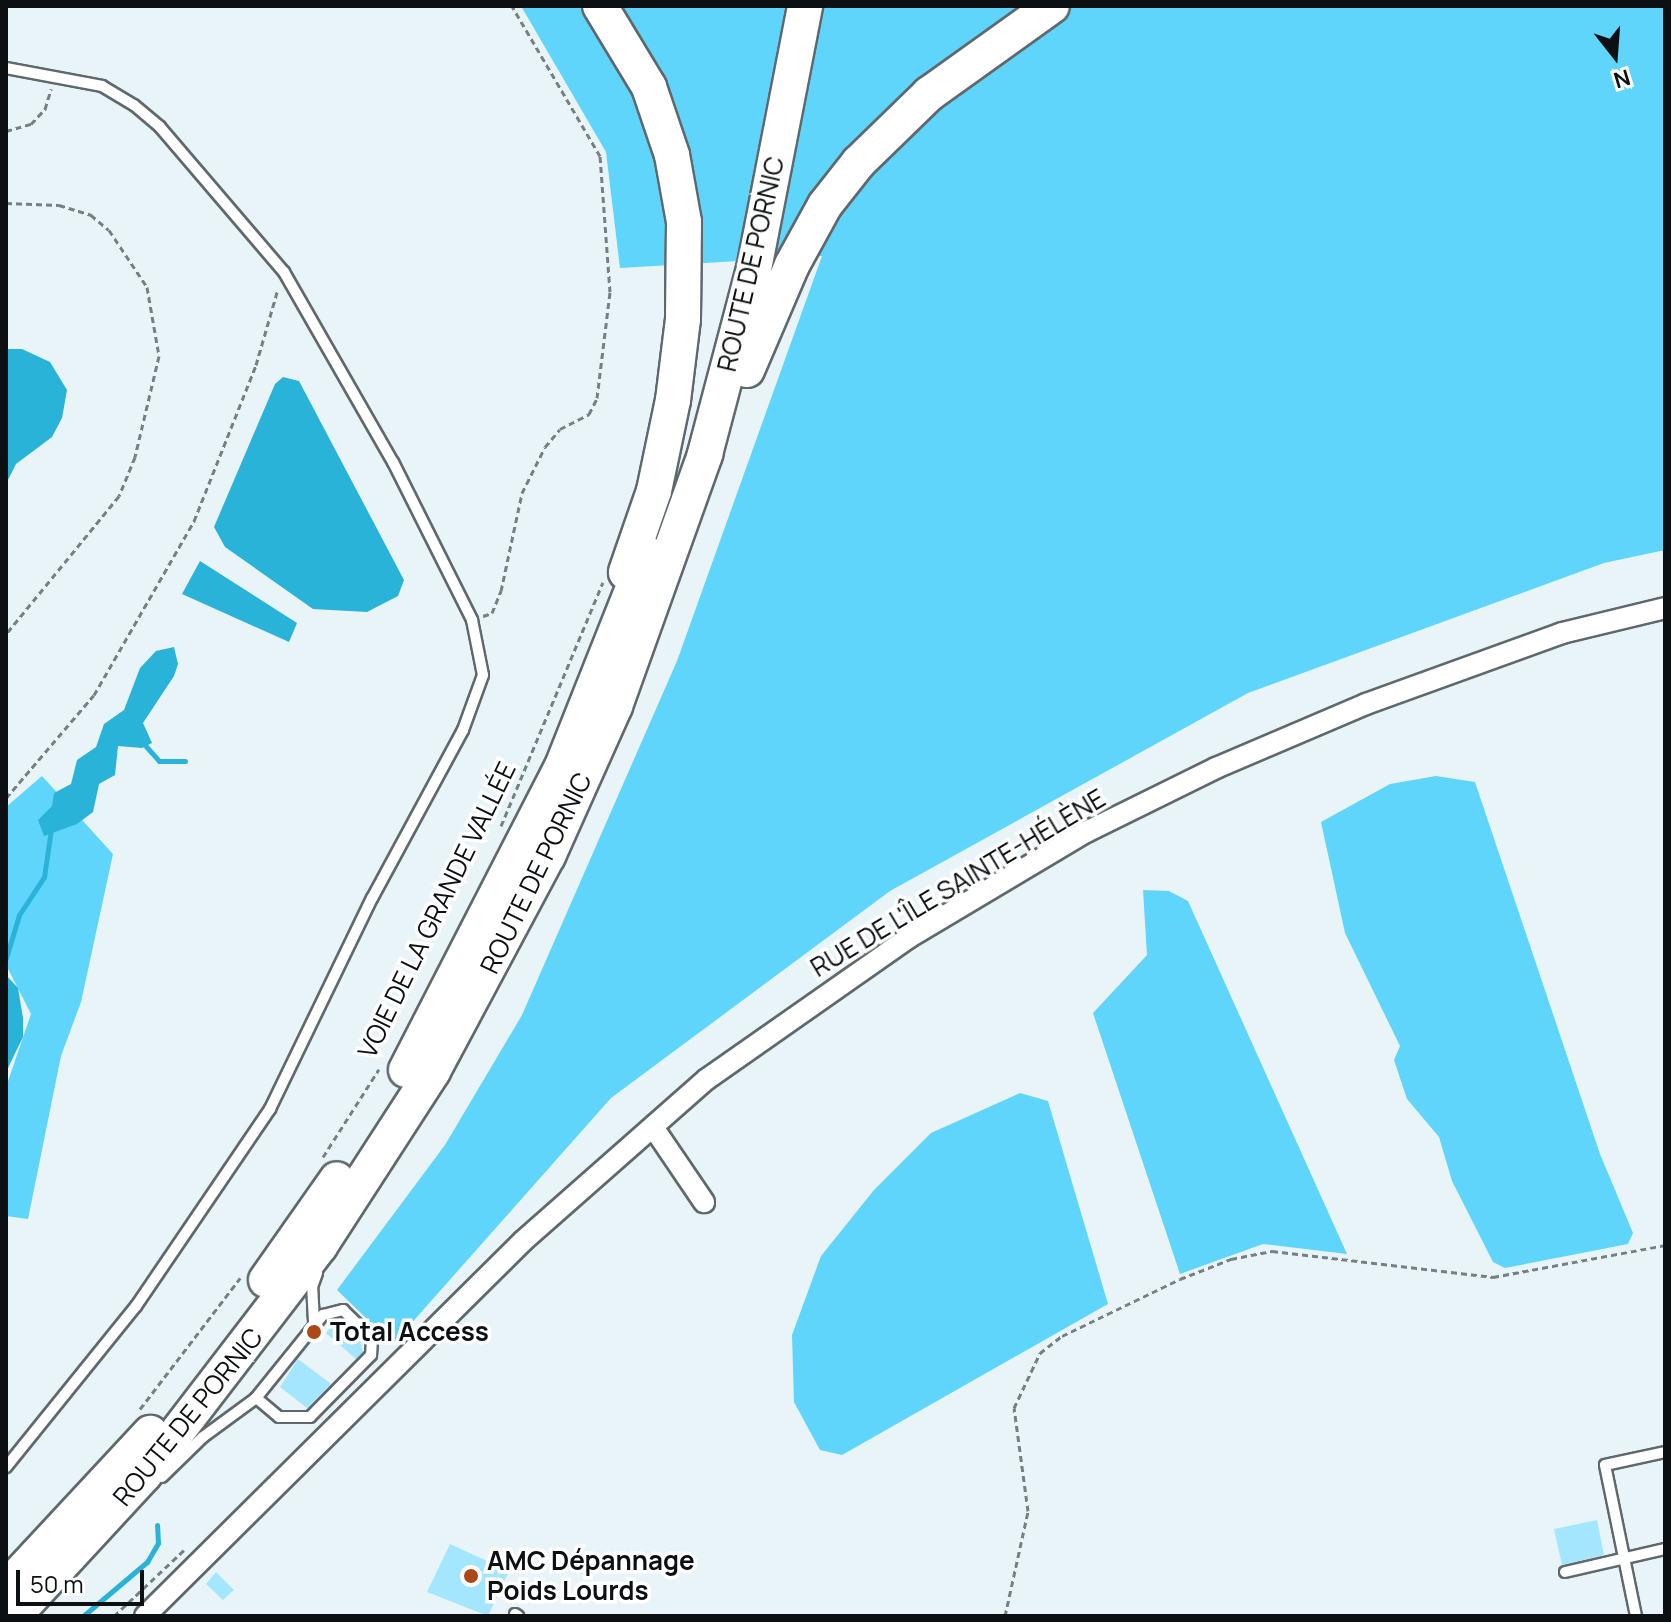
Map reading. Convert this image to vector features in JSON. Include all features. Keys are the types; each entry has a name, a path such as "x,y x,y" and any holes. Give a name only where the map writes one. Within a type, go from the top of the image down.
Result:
{"highway":[{"path":"600,6 649,87 672,155 684,222 683,319 673,400 654,491 626,572 628,604"},
{"name":"ROUTE DE PORNIC","path":"6,1588 177,1402 352,1157 412,1061 506,883 561,769 628,604 697,408 725,299 783,6"},
{"name":"ROUTE DE PORNIC","path":"14,1616 126,1497 357,1203 447,1046 548,856 615,706 705,454 770,197 805,6"},
{"path":"770,197 816,6"},
{"path":"705,454 724,438 751,357 825,205 859,162 929,94 1052,6"}],"street":[{"name":"RUE DE L'ÎLE SAINTE-HÉLÈNE","path":"145,1616 523,1241 653,1127 805,1007 908,938 1086,832 1216,768 1366,704 1562,633 1665,608"},
{"path":"653,1127 704,1202"}],"lane":[{"path":"6,68 102,86 134,105 160,127 284,272 393,462 472,620 482,653 477,698 372,898 270,1109 136,1306 6,1467"},
{"path":"314,1322 312,1287 348,1228"},
{"path":"126,1497 148,1490 219,1426 256,1398 314,1322 343,1310 372,1338 374,1350 310,1417 279,1417 256,1398"},
{"path":"1636,1616 1605,1465 1665,1452"},
{"path":"1565,1572 1665,1549"}],"path":[{"path":"472,620 492,613 501,591 522,493 545,447 560,429 589,414 597,398 610,292 600,156 512,6"},
{"path":"6,131 31,124 45,109 55,77"},
{"path":"6,203 59,205 91,215 109,230 147,287 159,356 135,457 119,496 6,634"},
{"path":"6,798 94,695 194,521 256,365 284,272"},
{"name":"VOIE DE LA GRANDE VALLÉE","path":"495,840 606,574"},
{"name":"VOIE DE LA GRANDE VALLÉE","path":"323,1159 380,1068"},
{"path":"1005,1616 1028,1511 1014,1408 1040,1353 1062,1336 1180,1279 1231,1259 1272,1251 1493,1277 1665,1245"},
{"path":"138,1412 249,1266"},
{"path":"114,1616 192,1544"}],"shaded area":[{"path":"521,6 1665,6 1665,550 1604,563 1248,693 890,891 611,1098 393,1344 337,1290 445,1145 522,1015 677,661 822,256 620,268 606,152"},
{"path":"6,349 22,349 50,362 67,390 62,418 52,437 16,464 6,484"},
{"path":"283,377 299,381 404,580 398,596 367,612 313,609 225,547 214,527 275,384"},
{"path":"200,561 297,623 289,642 182,594"},
{"path":"174,647 178,664 174,676 143,723 152,743 142,748 118,746 115,775 99,784 93,812 77,824 44,836 38,820 52,806 54,793 71,784 77,760 96,747 104,724 124,710 140,668 156,651"},
{"path":"42,776 113,854 81,1002 61,1056 28,1219 6,1216 6,1087 31,1014 6,965 6,807"},
{"path":"1436,776 1475,782 1600,1154 1633,1233 1628,1244 1505,1268 1493,1262 1452,1181 1439,1137 1407,1099 1394,1060 1400,1046 1345,933 1321,822 1390,784"},
{"path":"1143,890 1169,891 1188,901 1347,1254 1263,1244 1180,1274 1093,1013 1147,955"},
{"path":"6,975 18,988 23,1037 6,1072"},
{"path":"1020,1093 1048,1101 1108,1304 842,1455 820,1450 794,1402 792,1335 821,1256 874,1190 931,1133"}],"building":[{"path":"338,1319 360,1340 363,1352 356,1359 326,1333"},
{"path":"298,1359 331,1384 307,1408 280,1387"},
{"path":"1597,1520 1604,1555 1562,1565 1554,1529"},
{"name":"AMC Dépannage Poids Lourds","path":"450,1544 509,1571 488,1616 427,1592"},
{"path":"216,1572 234,1590 223,1600 206,1584"}],"waterway":[{"path":"143,743 159,761 185,761"},
{"path":"6,958 19,915 44,877 51,829"},
{"path":"83,1616 147,1562 158,1543 157,1525"}],"place":[{"name":"Total Access","path":"314,1332"},
{"name":"AMC Dépannage Poids Lourds","path":"471,1576"}]}
